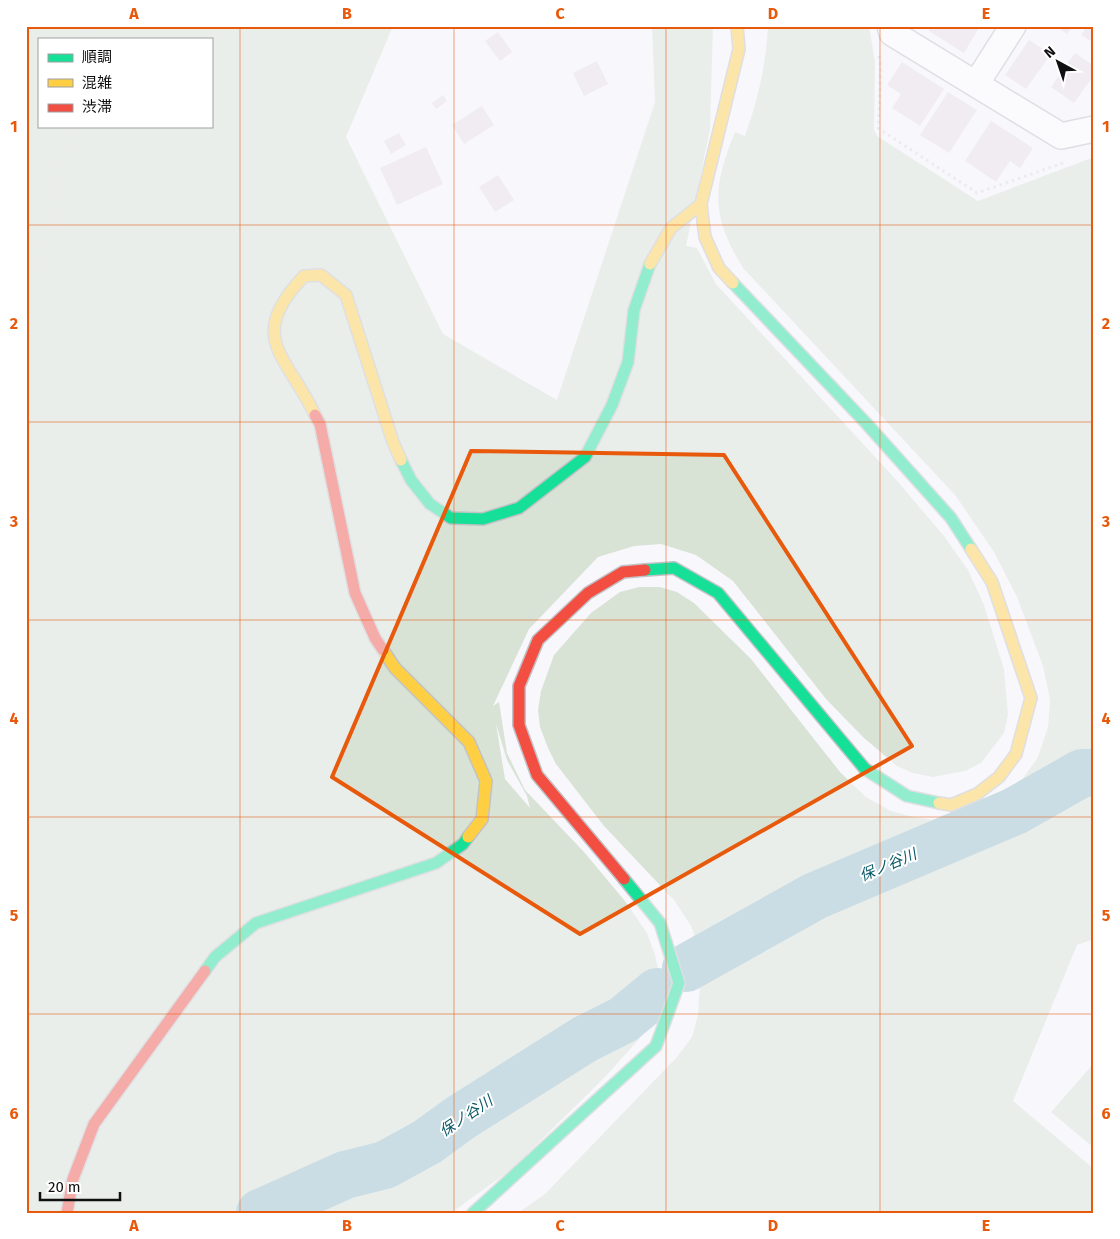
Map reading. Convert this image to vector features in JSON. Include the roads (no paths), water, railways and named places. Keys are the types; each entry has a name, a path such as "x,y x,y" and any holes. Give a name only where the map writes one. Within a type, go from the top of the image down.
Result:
{"street":[{"path":"473,1213 656,1046 679,982 660,923 536,775 519,725 518,686 538,640 588,593 623,572 674,568 718,593 865,769 907,796 951,805 977,794 992,783 999,777 1016,754 1031,698 992,582 951,518 866,424 778,334 718,268 705,237 701,204 739,49 737,26"},
{"path":"890,26 892,33 1061,136 1094,129"},
{"path":"976,84 1013,26"},
{"path":"67,1213 73,1179 94,1124 215,957 256,923 436,863 463,844 482,819 486,781 470,742 395,668 375,638 355,593 320,424 306,395 282,362 274,343 275,316 287,294 304,276 321,275 346,295 393,442 411,480 430,504 451,518 483,519 519,508 585,457 612,405 628,362 634,310 650,265 671,228 701,204"}],"waterway":[{"name":"保ノ谷川","path":"686,968 815,896 1015,811 1082,773 1094,773"},
{"name":"保ノ谷川","path":"260,1213 345,1175 385,1165 427,1142 460,1118 585,1039 623,1020 657,992"}]}
